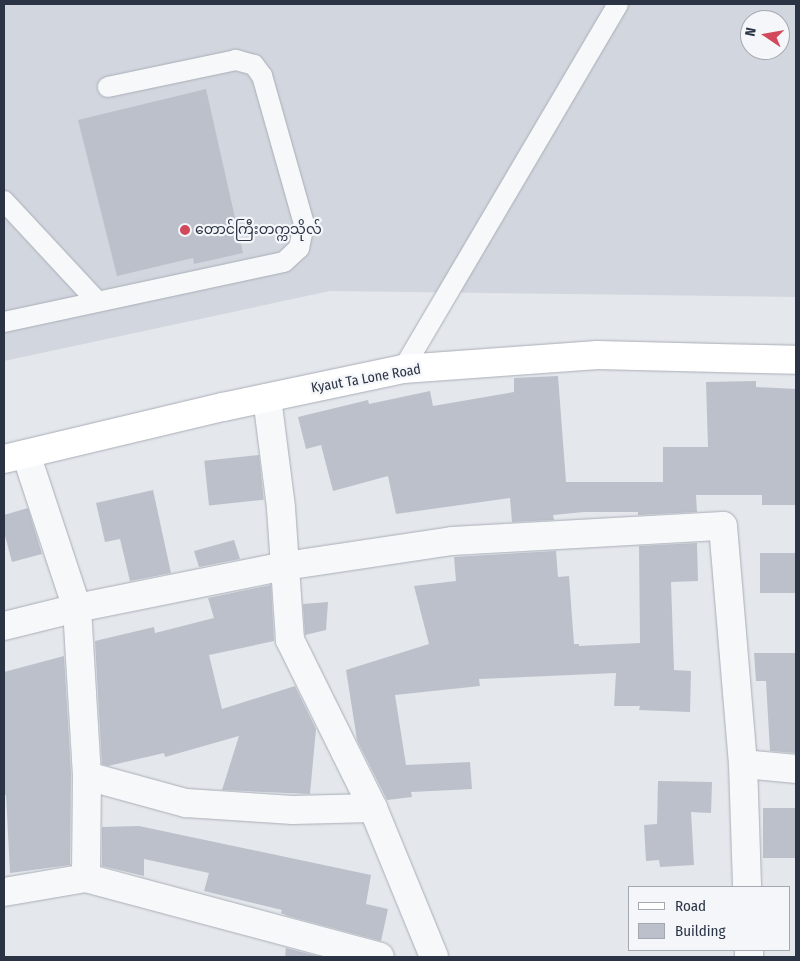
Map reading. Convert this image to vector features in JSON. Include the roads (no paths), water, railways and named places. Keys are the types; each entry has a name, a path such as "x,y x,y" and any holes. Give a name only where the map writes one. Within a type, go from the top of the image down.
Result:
{"main road":[{"name":"Kyaut Ta Lone Road","path":"15,456 403,369 597,354 796,360"}],"street":[{"path":"267,398 285,566 290,640 373,808 434,957"},
{"path":"15,456 77,608 87,776 86,878"},
{"path":"4,626 77,608 285,566 452,540 723,526 743,764 747,886"},
{"path":"743,764 796,768"},
{"path":"87,776 186,803 293,810 373,808"},
{"path":"4,892 86,878 380,957"}],"lane":[{"path":"403,369 618,4"},
{"path":"4,322 284,262 299,248 304,224 262,76 254,65 236,60 108,87"},
{"path":"4,201 96,301"}],"place":[{"name":"တောင်ကြီးတက္ကသိုလ်","path":"185,230"}]}
